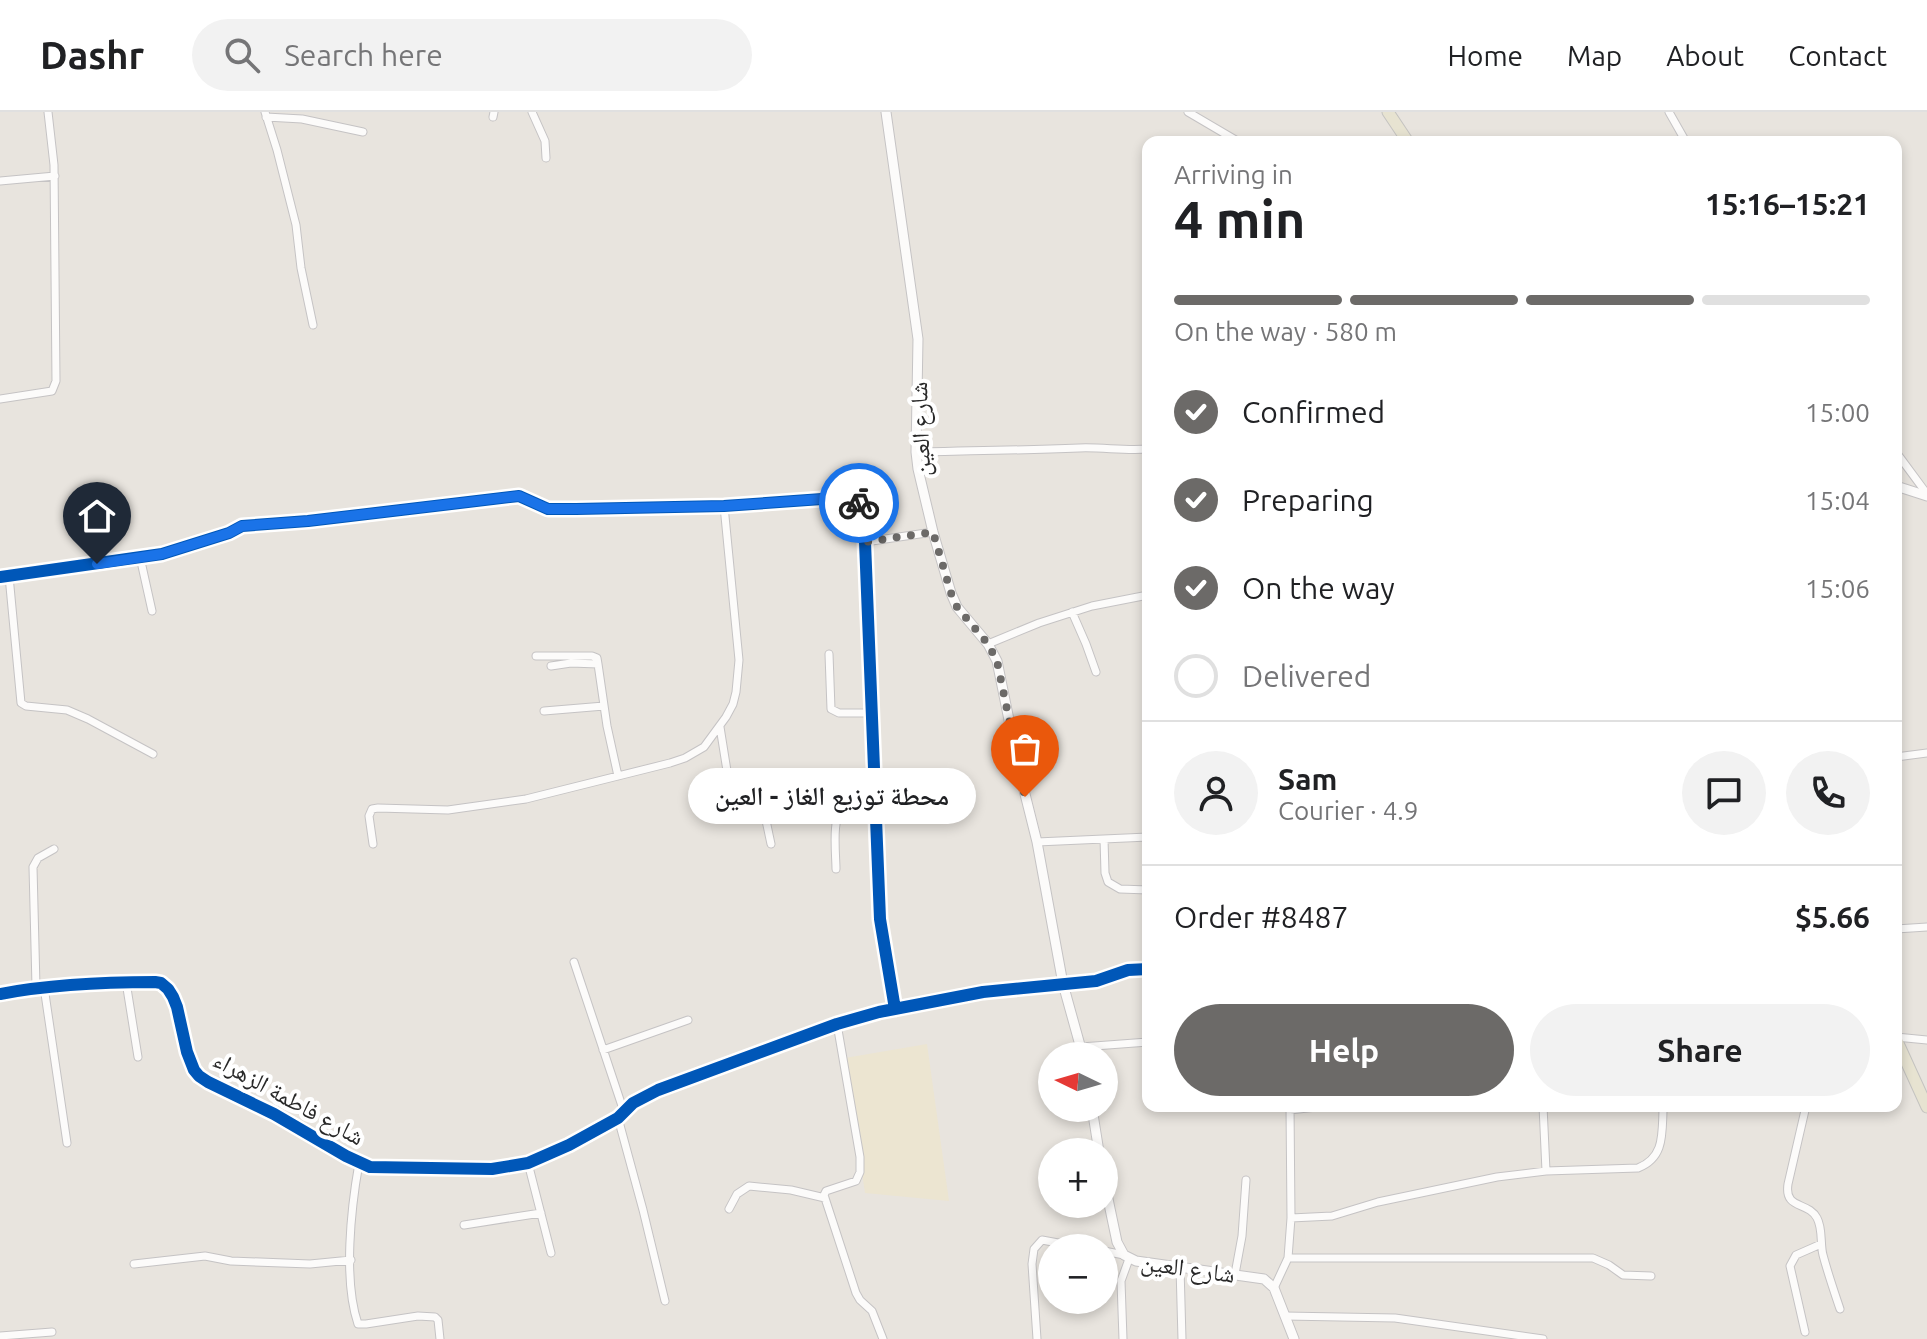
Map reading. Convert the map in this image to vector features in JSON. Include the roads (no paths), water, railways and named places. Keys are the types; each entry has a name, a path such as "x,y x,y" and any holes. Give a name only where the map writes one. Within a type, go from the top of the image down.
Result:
{"main road":[{"path":"1388,112 1404,136"},
{"path":"1902,1051 1927,1107"}],"street":[{"path":"0,399 52,391 56,381 55,176 48,112"},
{"path":"532,112 545,141 546,158"},
{"name":"شارع العين","path":"886,112 918,339 918,469 951,593 957,607 988,644 997,661 1037,842 1063,984 1079,1042"},
{"path":"1188,112 1229,136"},
{"path":"1669,112 1683,136"},
{"path":"313,325 296,225 266,115 363,132"},
{"path":"0,181 55,176"},
{"path":"916,452 1082,447 1142,449"},
{"path":"1902,460 1927,495"},
{"path":"1902,488 1927,495"},
{"path":"153,754 67,710 21,703 4,577 162,554 242,526 519,496 548,509 724,506 856,499 863,511 865,542 880,919 895,1009"},
{"path":"373,844 369,816 372,809 448,810 526,799 670,763 704,747 733,704 738,679 739,660 724,506"},
{"path":"865,542 933,532"},
{"path":"140,557 152,611"},
{"path":"988,644 1072,612 1142,596"},
{"path":"1072,612 1096,672"},
{"path":"829,654 831,709 839,713 872,713"},
{"path":"536,656 597,658 618,776"},
{"path":"551,666 598,664"},
{"path":"544,711 604,706"},
{"path":"720,727 728,777 734,783 757,791 761,797 771,844"},
{"path":"1902,756 1927,753"},
{"path":"836,869 836,822 840,810 845,805 876,803"},
{"path":"1037,842 1142,837"},
{"path":"1104,839 1108,882 1120,889 1142,890"},
{"path":"54,849 38,858 33,867 40,987 67,1143"},
{"path":"1902,929 1927,927"},
{"path":"574,962 621,1115 665,1301"},
{"path":"1063,984 1096,981 1128,970 1142,969"},
{"path":"126,982 138,1057"},
{"name":"شارع فاطمة الزهراء","path":"0,994 71,983 161,983 168,989 177,1007 194,1070 208,1082 274,1114 359,1163 380,1168 492,1169 528,1163 569,1145 658,1090 837,1024 983,992 1063,984"},
{"path":"603,1050 688,1020"},
{"path":"837,1024 860,1172 859,1177 850,1184 826,1191 825,1198 856,1293 872,1311 883,1339"},
{"path":"1902,1038 1927,1040"},
{"path":"1118,1047 1142,1043"},
{"path":"1290,1112 1291,1218 1288,1258 1274,1288 1294,1339"},
{"path":"1543,1112 1546,1171"},
{"path":"1291,1218 1332,1216 1363,1206 1497,1177 1546,1171 1631,1169 1644,1165 1659,1151 1663,1112"},
{"path":"1805,1112 1787,1195 1794,1203 1815,1215 1840,1309"},
{"path":"359,1163 350,1226 353,1304 358,1324 418,1316 435,1317 440,1339"},
{"path":"528,1163 551,1253"},
{"path":"1235,1274 1242,1236 1246,1180"},
{"path":"729,1209 737,1194 749,1186 791,1190 825,1198"},
{"path":"464,1225 541,1213"},
{"name":"شارع العين","path":"1112,1218 1117,1242 1127,1257 1264,1279 1274,1288"},
{"path":"1037,1339 1032,1264 1034,1249 1038,1244"},
{"path":"1805,1332 1790,1266 1796,1255 1821,1244"},
{"path":"1118,1255 1127,1257 1121,1281 1123,1339"},
{"path":"134,1264 205,1256 231,1261 310,1264 351,1260"},
{"path":"1288,1258 1593,1258 1623,1275 1651,1276"},
{"path":"1180,1267 1182,1339"},
{"path":"1285,1316 1395,1318 1543,1339"},
{"path":"0,1336 52,1332"}],"place":[{"name":"محطة توزيع الغاز - العين","path":"1025,797"}]}
